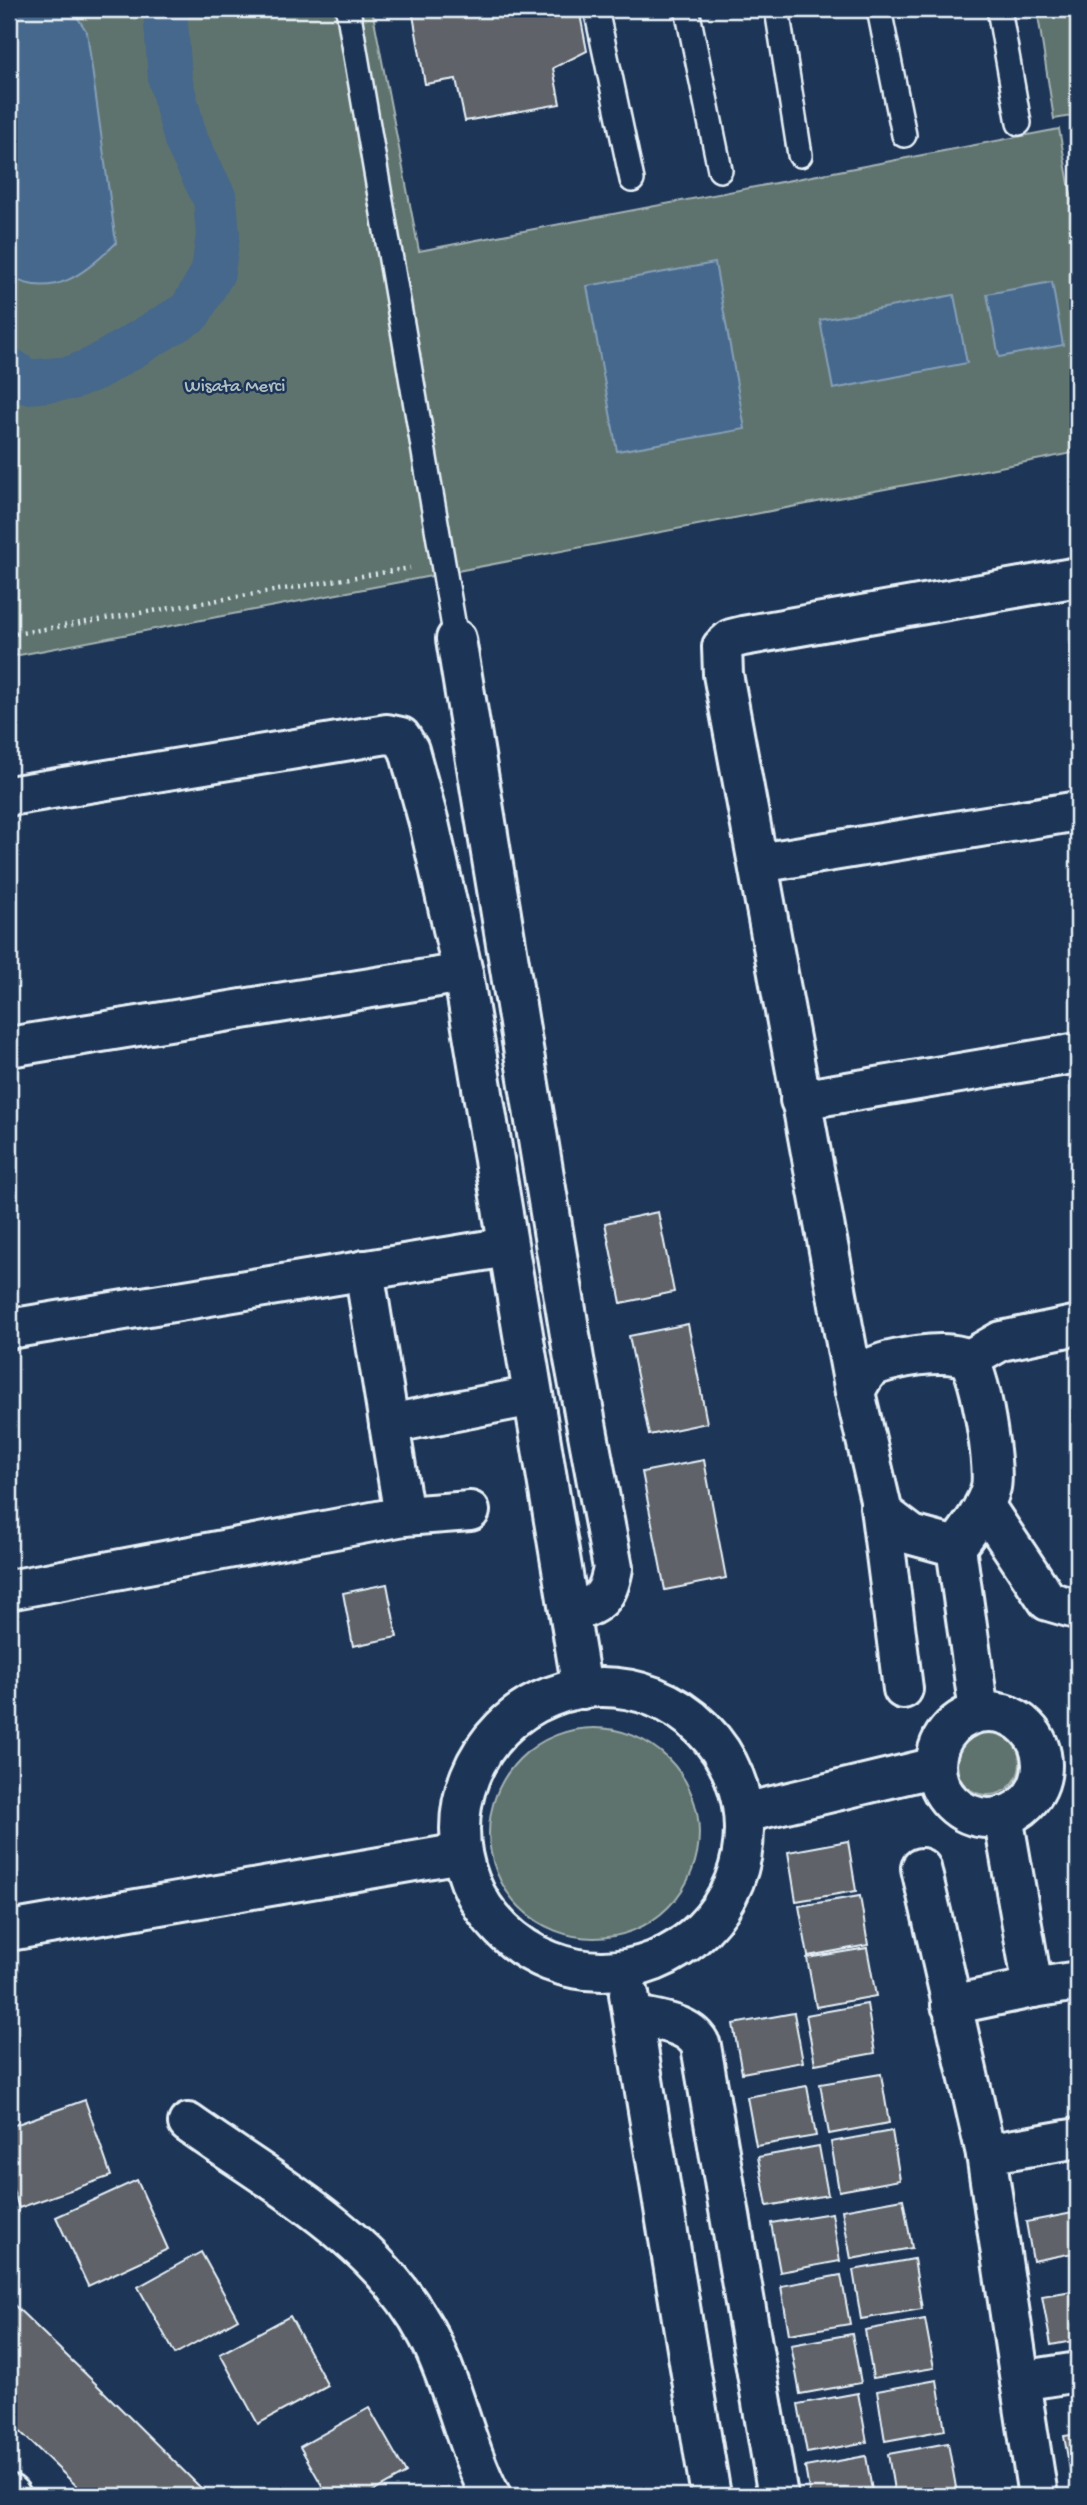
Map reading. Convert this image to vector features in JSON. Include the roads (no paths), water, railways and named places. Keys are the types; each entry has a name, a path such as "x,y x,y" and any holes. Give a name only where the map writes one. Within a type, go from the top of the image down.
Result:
{"street":[{"path":"903,1689 880,1507 855,1392 800,1100 723,674 722,647 731,639 1078,577"},
{"path":"456,639 574,1359 613,1568 609,1588 601,1601 572,1614"},
{"path":"9,796 387,734 401,737 409,750 429,823 463,973 507,1247 572,1614 582,1689"},
{"path":"758,863 1078,811"},
{"path":"9,1047 463,973"},
{"path":"800,1100 1078,1053"},
{"path":"9,1329 507,1247"},
{"path":"364,1270 404,1516"},
{"path":"968,1360 1010,1338 1078,1325"},
{"path":"855,1392 872,1367 897,1359 944,1353 959,1354 968,1360 977,1377 990,1456 991,1485 984,1505 956,1547 979,1712"},
{"path":"389,1424 533,1395"},
{"path":"984,1505 1048,1601 1072,1608 1078,1606"},
{"path":"880,1507 901,1529 956,1547"},
{"path":"9,1590 404,1516 470,1511"},
{"path":"582,1689 628,1690 670,1704 706,1732 732,1769 744,1813 742,1856 728,1896 702,1931 667,1956 625,1970 580,1970 538,1957 501,1931 475,1896 461,1853 460,1815 468,1778 487,1745 513,1718 545,1699 582,1689"},
{"path":"979,1712 1003,1713 1025,1724 1042,1752 1043,1769 1035,1791 1018,1810 1003,1816 971,1815 957,1807 946,1797 936,1767 938,1749 947,1732 961,1720 979,1712"},
{"path":"744,1813 936,1767"},
{"path":"1003,1816 1033,1988"},
{"path":"9,1931 461,1853"},
{"path":"921,1868 986,2154 1038,2496"},
{"path":"625,1970 711,2496"},
{"path":"951,2005 1078,1981"},
{"path":"633,2015 685,2029 694,2034 701,2046 778,2496"},
{"path":"188,2123 354,2242 402,2295 428,2335 452,2386 491,2496"},
{"path":"986,2154 1078,2138"},
{"path":"1020,2381 1078,2372"}],"lane":[{"path":"348,9 456,639"},
{"path":"596,9 632,180"},
{"path":"687,9 720,170"},
{"path":"777,9 800,155"},
{"path":"879,9 904,135"},
{"path":"999,9 1019,123"}],"water":[{"path":"9,9 72,9 87,32 116,243 80,273 67,280 40,286 9,276"},
{"path":"715,263 745,429 617,451 587,286"},
{"path":"1052,282 1063,345 999,357 987,294"},
{"path":"954,295 967,363 833,389 820,320"}],"waterway":[{"path":"9,369 27,382 71,378 96,368 190,312 213,272 218,235 215,199 186,140 170,79 165,9"}],"park label":[{"name":"Wisata Merci","path":"235,384"}]}
